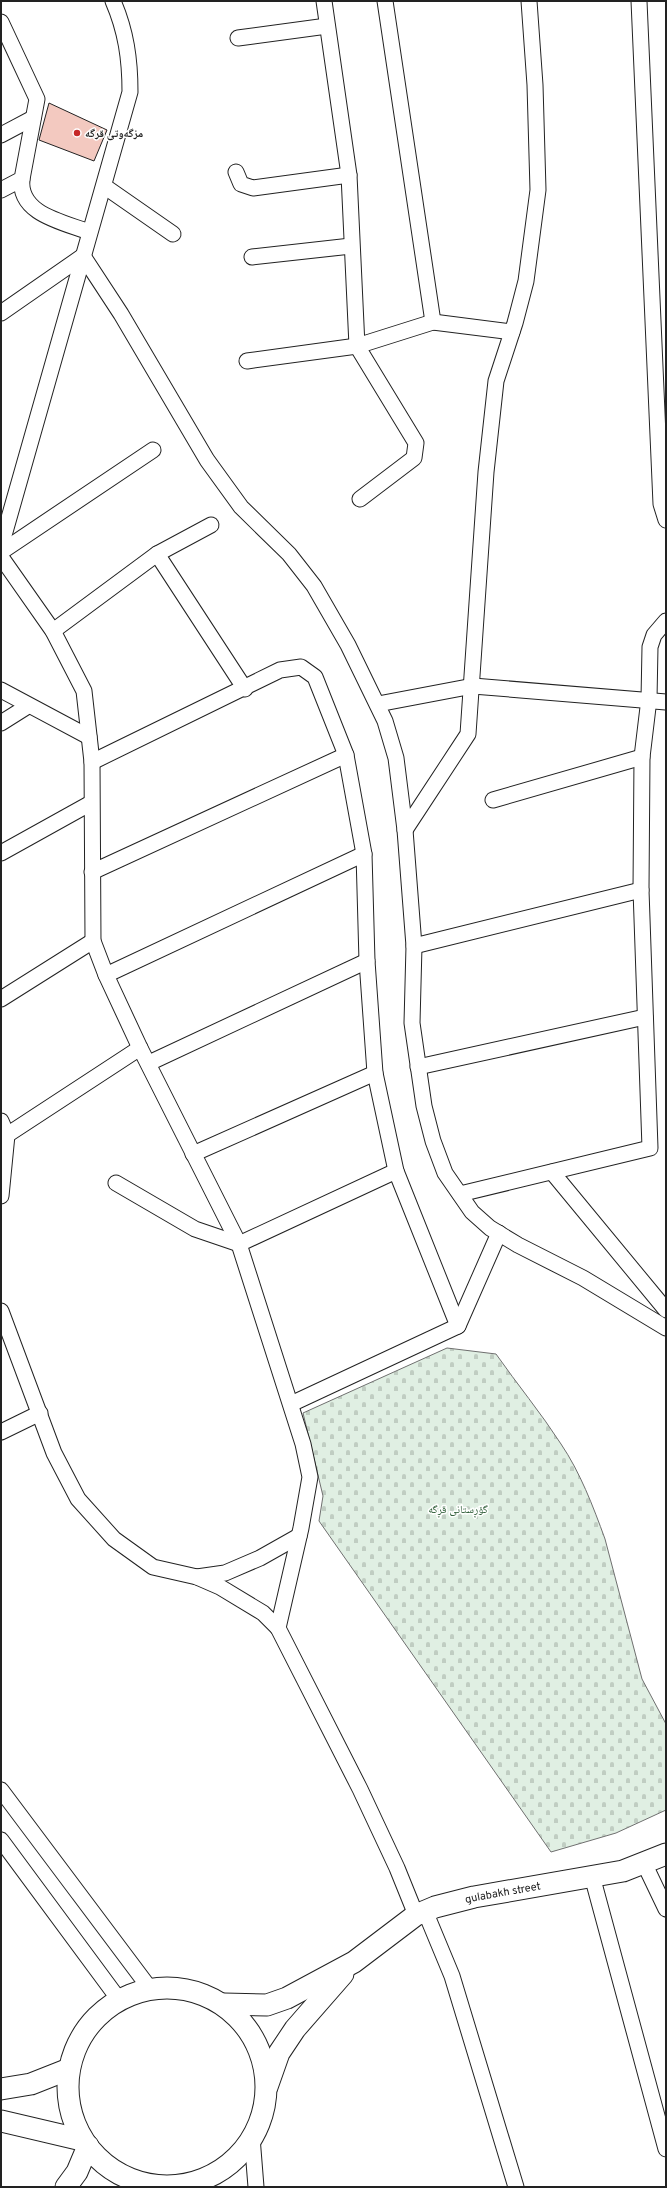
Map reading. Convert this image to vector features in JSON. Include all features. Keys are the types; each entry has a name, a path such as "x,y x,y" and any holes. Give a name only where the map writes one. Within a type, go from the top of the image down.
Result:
{"street":[{"path":"1,546 130,92 130,72 126,36 113,1"},
{"path":"324,1 348,174 357,346 416,443 414,458 360,499"},
{"path":"385,1 434,322"},
{"path":"405,830 468,734 473,686 486,472 496,380 512,332 526,281 538,190 535,86 529,1"},
{"path":"639,1 661,504 666,520"},
{"path":"1,22 37,99 22,179 21,190 24,199 38,212 89,232"},
{"path":"238,38 327,26"},
{"path":"1,135 33,118"},
{"path":"236,172 241,184 253,188 348,174"},
{"path":"1,190 22,179"},
{"path":"104,186 173,234"},
{"path":"252,257 351,246"},
{"path":"1,313 83,256"},
{"path":"83,256 121,314 208,460 241,507 289,554 314,586 348,645 378,704 393,744 405,830 414,946 412,1023 418,1068 433,1141 445,1173 472,1212 490,1228 583,1278 666,1328"},
{"path":"247,360 357,346 434,322 512,332"},
{"path":"1,552 153,450"},
{"path":"53,631 157,554 210,525"},
{"path":"157,554 245,688"},
{"path":"1,557 53,631 84,691 92,762 91,803 93,941 106,975 140,1048 149,1063 238,1244 303,1444 310,1478 299,1536 278,1628"},
{"path":"460,1194 650,1148 641,890 642,757 649,699 650,647 654,634 666,621"},
{"path":"92,762 280,670 301,667 315,677 346,755 364,854 367,961 375,1073 396,1171 458,1326"},
{"path":"378,704 473,686 649,699 666,702"},
{"path":"1,690 28,706 89,737"},
{"path":"1,723 28,706"},
{"path":"92,872 346,755"},
{"path":"493,800 642,757"},
{"path":"1,853 91,803"},
{"path":"106,975 364,854"},
{"path":"414,946 641,890"},
{"path":"1,999 93,941"},
{"path":"149,1063 367,961"},
{"path":"418,1068 645,1017"},
{"path":"1,1188 4,1128 140,1048"},
{"path":"193,1154 375,1073"},
{"path":"116,1183 195,1229 238,1244 396,1171"},
{"path":"552,1172 666,1310"},
{"path":"291,1404 458,1326 499,1233"},
{"path":"1,1310 54,1453 78,1499 114,1539 153,1567 197,1577 220,1587 252,1605 278,1628 360,1789 396,1868 452,1976 516,2187"},
{"path":"1,1432 40,1413"},
{"path":"197,1577 225,1573 260,1558 299,1536"},
{"path":"1,1790 151,1990"},
{"path":"1,1840 120,2001"},
{"name":"gulabakh street","path":"224,2004 267,2005 288,1998 354,1962 420,1913 474,1897 623,1871 666,1854"},
{"path":"644,1863 666,1909"},
{"path":"592,1876 666,2149"},
{"name":"gulabakh street","path":"267,2088 279,2054 295,2029 354,1962"},
{"path":"176,1988 224,2004 241,2020 260,2051 267,2088 260,2123 241,2155 212,2177 176,2187 140,2184 107,2167 85,2143 70,2106 69,2069 83,2035 107,2008 140,1991 151,1990 176,1988"},
{"path":"1,2089 31,2084 69,2069"},
{"path":"1,2121 85,2143"},
{"path":"252,2137 256,2187"},
{"path":"66,2187 77,2172 85,2143"}],"green space":[{"name":"گۆڕستانی قڕگە","path":"447,1348 496,1354 568,1455 586,1490 605,1539 642,1679 666,1724 666,1810 616,1833 551,1852 319,1521 323,1496 303,1413"}],"building":[{"path":"49,103 107,130 94,161 39,140"}],"place":[{"name":"مزگەوتی قرگە","path":"77,133"}]}
